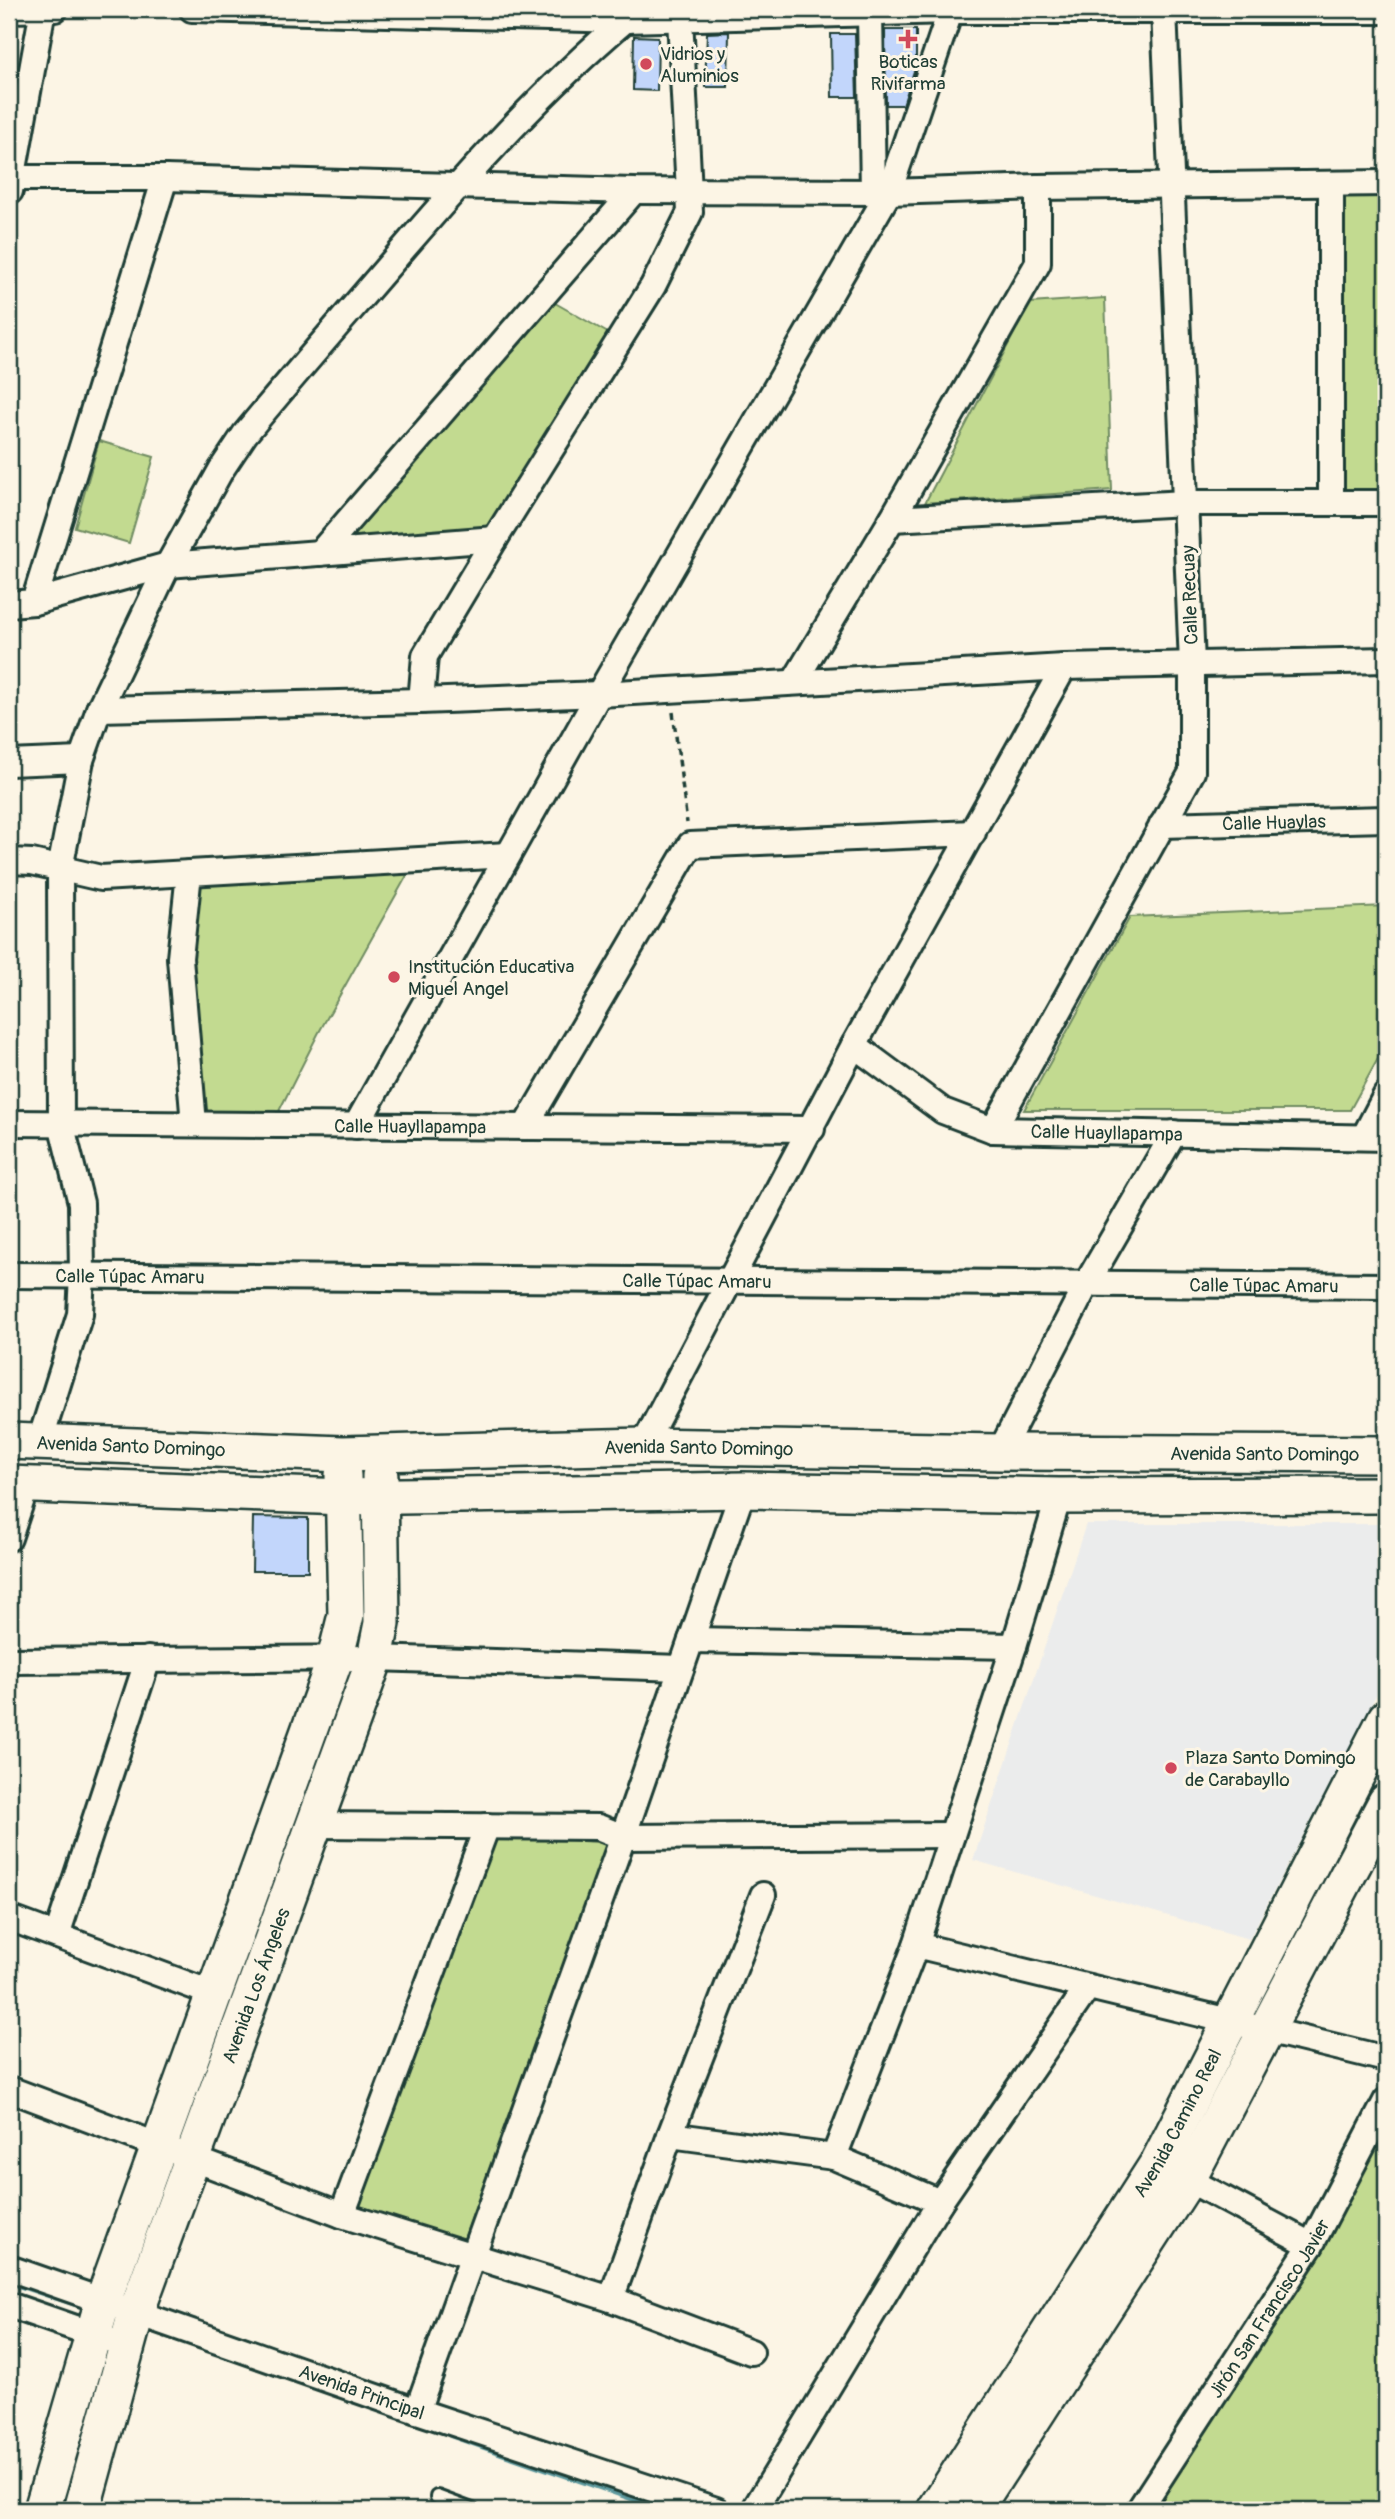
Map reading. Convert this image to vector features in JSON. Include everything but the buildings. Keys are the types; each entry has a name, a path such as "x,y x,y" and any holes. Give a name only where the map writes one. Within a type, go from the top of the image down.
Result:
{"street":[{"path":"43,9 11,184 165,178 634,191 881,192 1038,187 1386,183"},
{"path":"9,10 55,9"},
{"path":"192,9 625,20 950,10 1386,10"},
{"path":"356,1126 881,192 950,10"},
{"name":"Calle Recuay","path":"993,1130 1192,772 1192,664 1164,10"},
{"path":"870,14 881,192"},
{"path":"421,701 425,656 653,286 690,212 680,18"},
{"path":"24,1441 80,1314 81,1203 61,1123 60,869 80,760 99,709 169,565 220,470 246,434 459,185 542,97 625,20"},
{"path":"34,602 165,178"},
{"path":"1331,184 1331,503"},
{"path":"794,681 892,519 1038,262 1038,187"},
{"path":"320,553 634,191"},
{"path":"892,519 1185,503 1386,503"},
{"path":"9,604 34,602 169,565 495,539"},
{"path":"99,709 599,694 1064,667 1386,660"},
{"path":"643,1446 854,1045 1064,667"},
{"path":"9,763 80,760"},
{"name":"Calle Huaylas","path":"1162,825 1386,818"},
{"path":"525,1128 690,845 973,833"},
{"path":"9,861 32,862 101,878 508,855"},
{"path":"189,873 180,958 194,1125"},
{"name":"Calle Huayllapampa","path":"854,1045 943,1111 993,1130 1375,1137"},
{"path":"1375,1137 1386,1095"},
{"name":"Calle Huayllapampa","path":"9,1123 812,1129"},
{"path":"1000,1452 1087,1283 1174,1133"},
{"name":"Calle Túpac Amaru","path":"9,1275 1386,1286"},
{"name":"Avenida Santo Domingo","path":"24,1441 343,1454 643,1446 1000,1452 1386,1454"},
{"name":"Avenida Los Ángeles","path":"42,2510 98,2317 335,1659 345,1615 343,1454"},
{"name":"Avenida Los Ángeles","path":"82,2510 136,2313 375,1658 382,1623 379,1454"},
{"path":"9,1538 18,1484 344,1497 743,1489 1059,1496 1386,1495"},
{"path":"417,2411 623,1837 743,1489"},
{"path":"834,2157 915,1945 1014,1646 1059,1496"},
{"path":"691,1640 1014,1646"},
{"path":"9,1661 375,1658 681,1668"},
{"path":"57,1935 148,1660"},
{"name":"Avenida Camino Real","path":"935,2510 1158,2163 1386,1718"},
{"name":"Avenida Camino Real","path":"974,2510 1188,2179 1386,1802"},
{"path":"314,1825 598,1827 623,1837 952,1835"},
{"path":"342,2216 487,1826"},
{"path":"611,2299 670,2135 763,1895"},
{"path":"9,1917 214,1994"},
{"path":"915,1945 1386,2059"},
{"path":"754,2510 940,2202 1088,1987"},
{"path":"9,2089 342,2216 611,2299 751,2352"},
{"name":"Jirón San Francisco Javier","path":"1144,2509 1311,2245 1386,2101"},
{"path":"670,2135 834,2157 940,2202"},
{"path":"1158,2163 1311,2245"},
{"name":"Avenida Principal","path":"9,2268 98,2317 127,2346"},
{"name":"Avenida Principal","path":"9,2305 98,2317 136,2313 417,2411 716,2510"}],"lane":[{"path":"436,2497 472,2510"}],"path":[{"path":"670,689 690,845"}],"shaded area":[{"name":"Plaza Santo Domingo de Carabayllo","path":"1086,1524 1386,1524 1386,1676 1249,1939 973,1860"}],"green space":[{"path":"1341,195 1386,195 1386,493 1341,494"},
{"path":"1105,298 1112,490 925,503 1030,303"},
{"path":"548,299 615,337 492,530 338,543"},
{"path":"99,441 154,457 129,543 75,527"},
{"path":"410,870 318,1034 277,1115 203,1115 189,957 196,884"},
{"path":"1386,906 1386,1044 1350,1110 1024,1110 1130,917"},
{"path":"493,1834 608,1843 460,2250 355,2208"},
{"path":"1386,2127 1386,2510 1147,2510"}],"waterway":[{"path":"9,2282 90,2309"},
{"path":"450,2435 665,2510"}],"place":[{"name":"Boticas Rivifarma","path":"908,39"},
{"name":"Vidrios y Aluminios","path":"646,64"},
{"name":"Institución Educativa Miguel Angel","path":"394,977"},
{"name":"Plaza Santo Domingo de Carabayllo","path":"1171,1768"}]}
